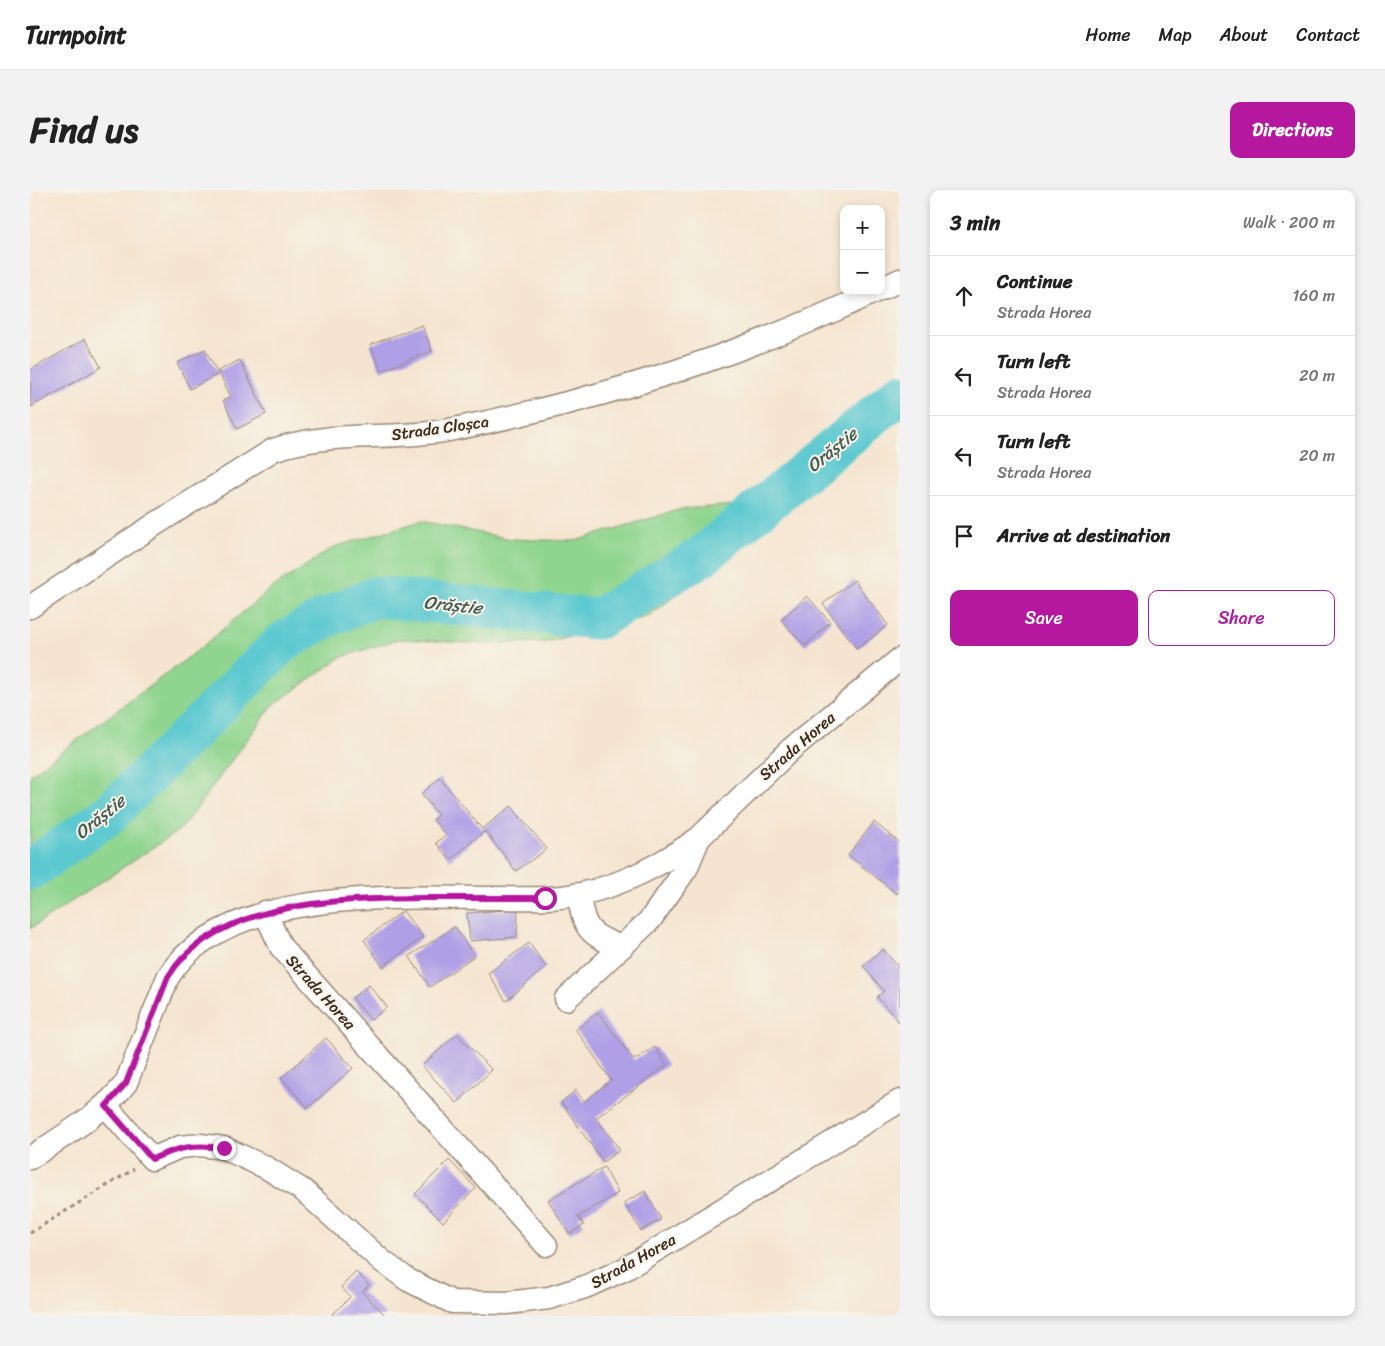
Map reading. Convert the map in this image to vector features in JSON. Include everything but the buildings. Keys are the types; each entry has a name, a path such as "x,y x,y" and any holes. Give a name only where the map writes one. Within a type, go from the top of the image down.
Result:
{"street":[{"path":"885,287 900,280"},
{"name":"Strada Cloșca","path":"30,607 154,525 280,448 314,439 411,435 446,430 556,405 694,365 771,337 867,295"},
{"name":"Strada Horea","path":"30,1158 106,1106 126,1083 168,977 177,963 190,950 214,935 265,912 356,899 545,898 579,894 647,871 666,862 699,838 790,750 900,659"},
{"name":"Strada Horea","path":"566,999 650,920 686,869 699,838"},
{"path":"579,894 582,917 598,938 622,947"},
{"name":"Strada Horea","path":"265,912 281,947 546,1244"},
{"name":"Strada Horea","path":"152,1159 180,1147 200,1145 224,1148 267,1168 304,1191 382,1261 408,1280 452,1302 507,1303 549,1298 586,1287 625,1269 900,1101"},
{"path":"106,1106 152,1159"}],"path":[{"path":"30,1234 152,1159"}],"green space":[{"path":"748,504 757,535 647,617 546,642 485,644 399,639 342,657 273,705 181,829 30,929 30,775 197,651 272,588 334,547 421,521 511,539 575,541 681,509"}],"waterway":[{"name":"Orăștie","path":"30,870 109,814 283,642 327,617 375,597 598,619 702,556 900,394"}],"route":[{"path":"224,1148 200,1145 180,1147 152,1159 106,1106 126,1083 168,977 177,963 190,950 247,918 265,912 324,902 356,899 545,898"}]}
